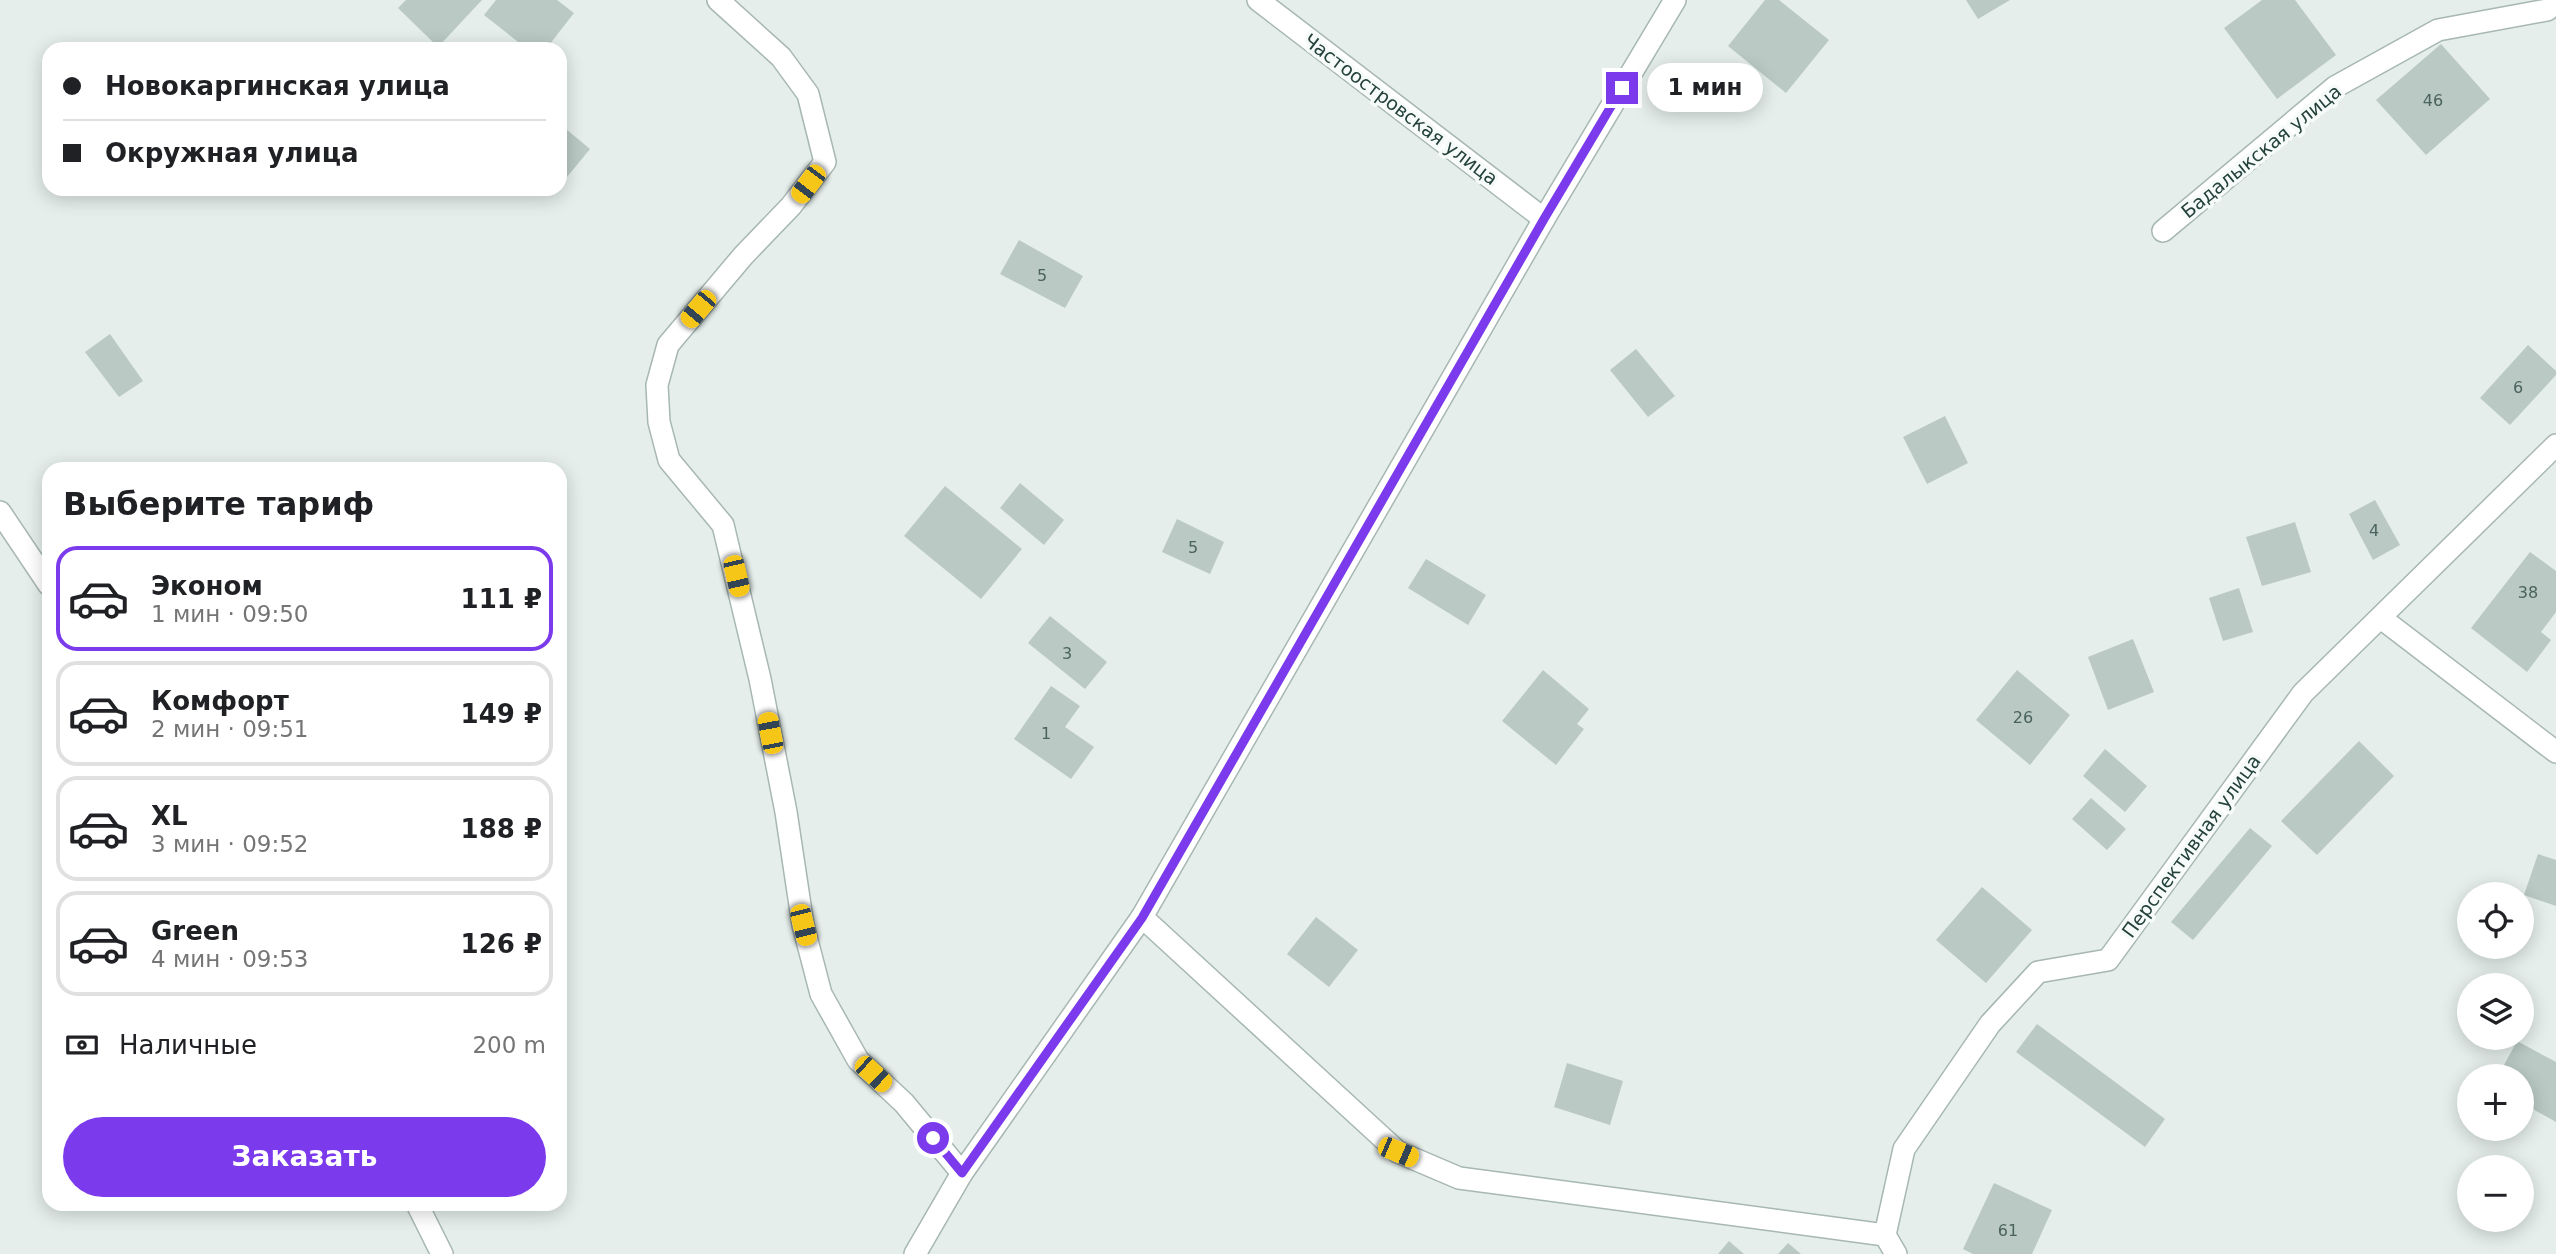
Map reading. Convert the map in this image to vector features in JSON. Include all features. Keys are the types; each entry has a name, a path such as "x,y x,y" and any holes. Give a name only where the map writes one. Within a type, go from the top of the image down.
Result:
{"street":[{"path":"718,0 781,57 808,94 825,162 792,206 743,256 668,345 657,385 659,422 669,460 723,525 760,679 786,812 803,925 821,994 858,1060 904,1103 962,1173"},
{"name":"Частоостровская улица","path":"1258,0 1544,219"},
{"path":"915,1254 962,1173 1142,918 1544,219 1675,0"},
{"name":"Бадалыкская улица","path":"2163,231 2335,87 2438,30 2547,10 2556,3"},
{"name":"Перспективная улица","path":"1891,1245 1904,1149 1990,1024 2038,972 2108,960 2303,693 2556,445"},
{"path":"0,512 42,575"},
{"path":"2381,618 2556,752"},
{"path":"1142,918 1398,1152 1459,1178 1891,1245"},
{"path":"420,1211 442,1254"}],"building":[{"path":"406,0 482,0 443,42 433,42 398,8"},
{"path":"496,0 557,0 574,13 551,42 518,42 484,15"},
{"path":"1765,0 1779,0 1829,40 1786,93 1728,46"},
{"path":"1966,0 2010,0 1978,19"},
{"path":"2262,0 2295,0 2336,55 2277,99 2224,28"},
{"path":"2441,44 2490,99 2426,155 2376,100"},
{"path":"567,130 590,149 567,177"},
{"path":"1019,240 1083,276 1065,308 1000,274"},
{"path":"110,334 143,381 119,397 85,352"},
{"path":"2528,345 2556,371 2556,375 2510,425 2480,398"},
{"path":"1636,349 1675,396 1648,417 1610,370"},
{"path":"1945,416 1968,463 1927,484 1903,437"},
{"path":"1020,483 1064,520 1044,545 1000,508"},
{"path":"945,486 1022,549 981,599 904,536"},
{"path":"2375,500 2400,545 2373,560 2349,514"},
{"path":"1177,519 1224,542 1210,574 1162,552"},
{"path":"2295,522 2311,572 2262,586 2246,537"},
{"path":"2530,552 2556,571 2556,612 2541,632 2551,640 2527,672 2471,628"},
{"path":"1426,559 1486,595 1468,625 1408,588"},
{"path":"2239,588 2253,632 2223,641 2209,598"},
{"path":"1050,616 1107,662 1085,689 1028,643"},
{"path":"2133,639 2154,692 2108,710 2088,657"},
{"path":"1543,670 1589,709 1577,724 1584,729 1556,765 1502,721"},
{"path":"2017,670 2070,715 2030,765 1976,720"},
{"path":"1051,686 1080,706 1065,727 1094,747 1071,779 1014,739"},
{"path":"2359,741 2394,776 2317,855 2281,821"},
{"path":"2105,749 2147,786 2125,812 2083,776"},
{"path":"2091,798 2126,829 2107,850 2072,819"},
{"path":"2250,828 2272,846 2193,940 2171,922"},
{"path":"2538,854 2556,860 2556,906 2534,898 2534,882 2528,882"},
{"path":"1982,887 2032,930 1986,983 1936,940"},
{"path":"1316,917 1358,950 1329,987 1287,954"},
{"path":"2037,1024 2165,1119 2145,1147 2016,1052"},
{"path":"2512,1050 2534,1050 2556,1062 2556,1122 2534,1110 2534,1064 2505,1064"},
{"path":"1567,1063 1623,1081 1610,1125 1554,1107"},
{"path":"1994,1183 2052,1210 2032,1254 1973,1254 1963,1249"},
{"path":"1729,1241 1744,1254 1718,1254"},
{"path":"1788,1243 1801,1254 1778,1254"}],"route":[{"path":"933,1138 962,1173 1142,918 1622,88"}]}
